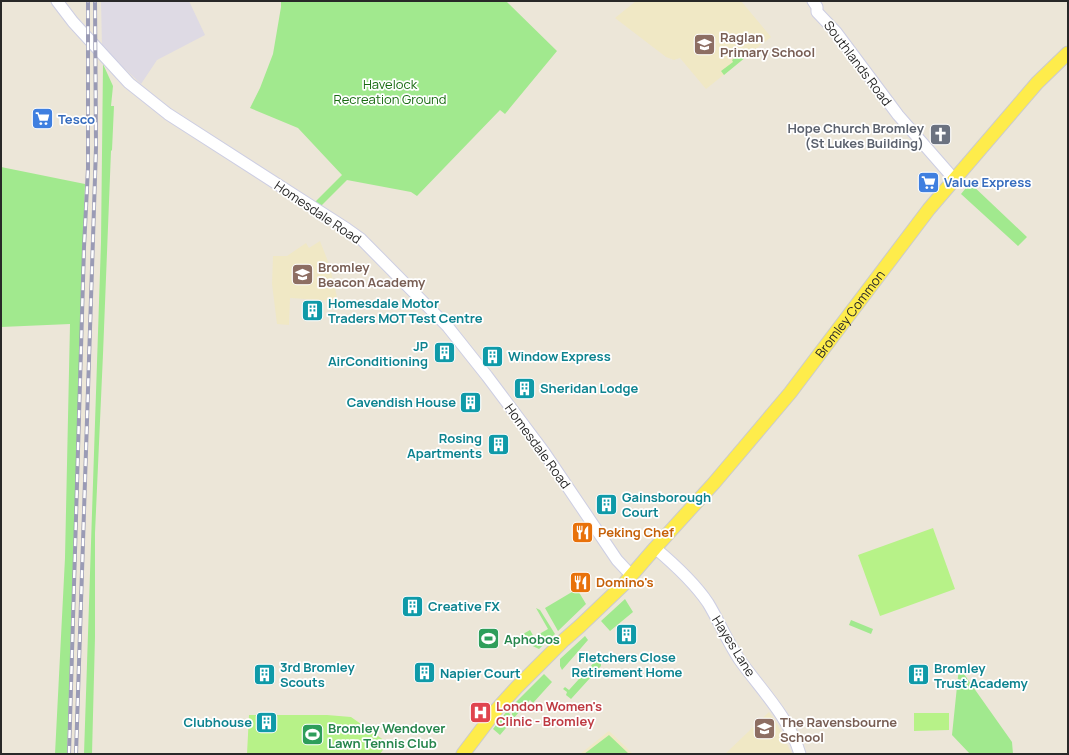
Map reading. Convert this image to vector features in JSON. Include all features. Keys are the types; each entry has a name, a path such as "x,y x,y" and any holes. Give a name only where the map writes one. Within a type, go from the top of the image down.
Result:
{"main road":[{"name":"Homesdale Road","path":"57,1 73,22 129,83 155,105 347,229 361,240 412,290 448,327 487,376 544,452 617,560 631,575"},
{"name":"Southlands Road","path":"815,6 898,115 954,179"},
{"name":"Bromley Common","path":"463,754 517,687 564,640 619,589 714,483 790,393 929,209 1038,83 1068,53"},
{"name":"Hayes Lane","path":"655,548 691,582 707,603 739,659 782,715 794,738 800,754"}],"shaded area":[{"path":"101,1 189,1 205,35 157,60 141,84 102,47"},
{"name":"Raglan Primary School","path":"636,1 741,1 771,37 706,89 680,58 674,60 666,57 615,18"},
{"name":"Bromley Beacon Academy","path":"320,241 329,264 338,301 290,298 289,325 277,324 272,284 273,256 287,256 306,243 309,248"},
{"name":"The Ravensbourne School","path":"769,712 777,724 792,754 725,754"},
{"path":"609,731 633,754 580,754"}],"green space":[{"name":"Havelock Recreation Ground","path":"281,1 506,1 557,51 505,114 500,110 417,196 411,192 347,180 321,206 315,202 342,175 298,128 250,108 260,88 273,54"},
{"path":"750,49 752,52 724,75 721,71 733,62 732,60 737,56 739,58"},
{"path":"103,64 113,86 111,106 114,106 95,533 95,637 92,754 84,754 101,242"},
{"path":"1,167 85,184 67,754 55,754 65,558 70,324 1,327"},
{"path":"970,183 1027,237 1018,246 961,194"},
{"path":"933,528 955,589 880,616 858,555"},
{"path":"577,589 586,604 558,631 545,608"},
{"path":"625,599 633,612 610,631 601,621"},
{"path":"536,608 540,610 555,634 539,649 516,638 530,630 534,637 548,629"},
{"path":"851,620 873,629 871,634 849,625"},
{"path":"585,636 588,640 562,670 560,666 560,659"},
{"path":"599,657 601,659 601,666 571,699 566,695 567,692 563,689 565,687 569,690"},
{"path":"959,667 1012,742 1013,754 970,754 952,735"},
{"path":"544,674 552,682 533,703 530,700 512,720 512,713 509,709"},
{"path":"507,711 510,714 511,722 500,735 493,729"},
{"path":"914,713 949,713 949,730 914,731"},
{"name":"Bromley Wendover Lawn Tennis Club","path":"249,715 327,715 351,717 388,743 380,754 247,754"},
{"path":"609,735 629,754 584,754"}],"railway":[{"path":"69,754 84,247 88,168 88,1"},
{"path":"76,754 96,147 95,1"}],"place":[{"name":"Raglan Primary School","path":"705,44"},
{"name":"Tesco","path":"43,119"},
{"name":"Hope Church Bromley (St Lukes Building)","path":"940,135"},
{"name":"Value Express","path":"929,182"},
{"name":"Bromley Beacon Academy","path":"302,274"},
{"name":"Homesdale Motor Traders MOT Test Centre","path":"313,310"},
{"name":"JP AirConditioning","path":"444,353"},
{"name":"Window Express","path":"493,356"},
{"name":"Sheridan Lodge","path":"524,388"},
{"name":"Cavendish House","path":"471,402"},
{"name":"Rosing Apartments","path":"498,445"},
{"name":"Gainsborough Court","path":"607,504"},
{"name":"Peking Chef","path":"583,532"},
{"name":"Domino's","path":"581,582"},
{"name":"Creative FX","path":"413,606"},
{"name":"Fletchers Close Retirement Home","path":"627,635"},
{"name":"Aphobos","path":"489,639"},
{"name":"Napier Court","path":"425,673"},
{"name":"3rd Bromley Scouts","path":"264,674"},
{"name":"Bromley Trust Academy","path":"918,675"},
{"name":"London Women's Clinic - Bromley","path":"480,713"},
{"name":"Clubhouse","path":"267,722"},
{"name":"The Ravensbourne School","path":"765,729"},
{"name":"Bromley Wendover Lawn Tennis Club","path":"312,735"}]}
